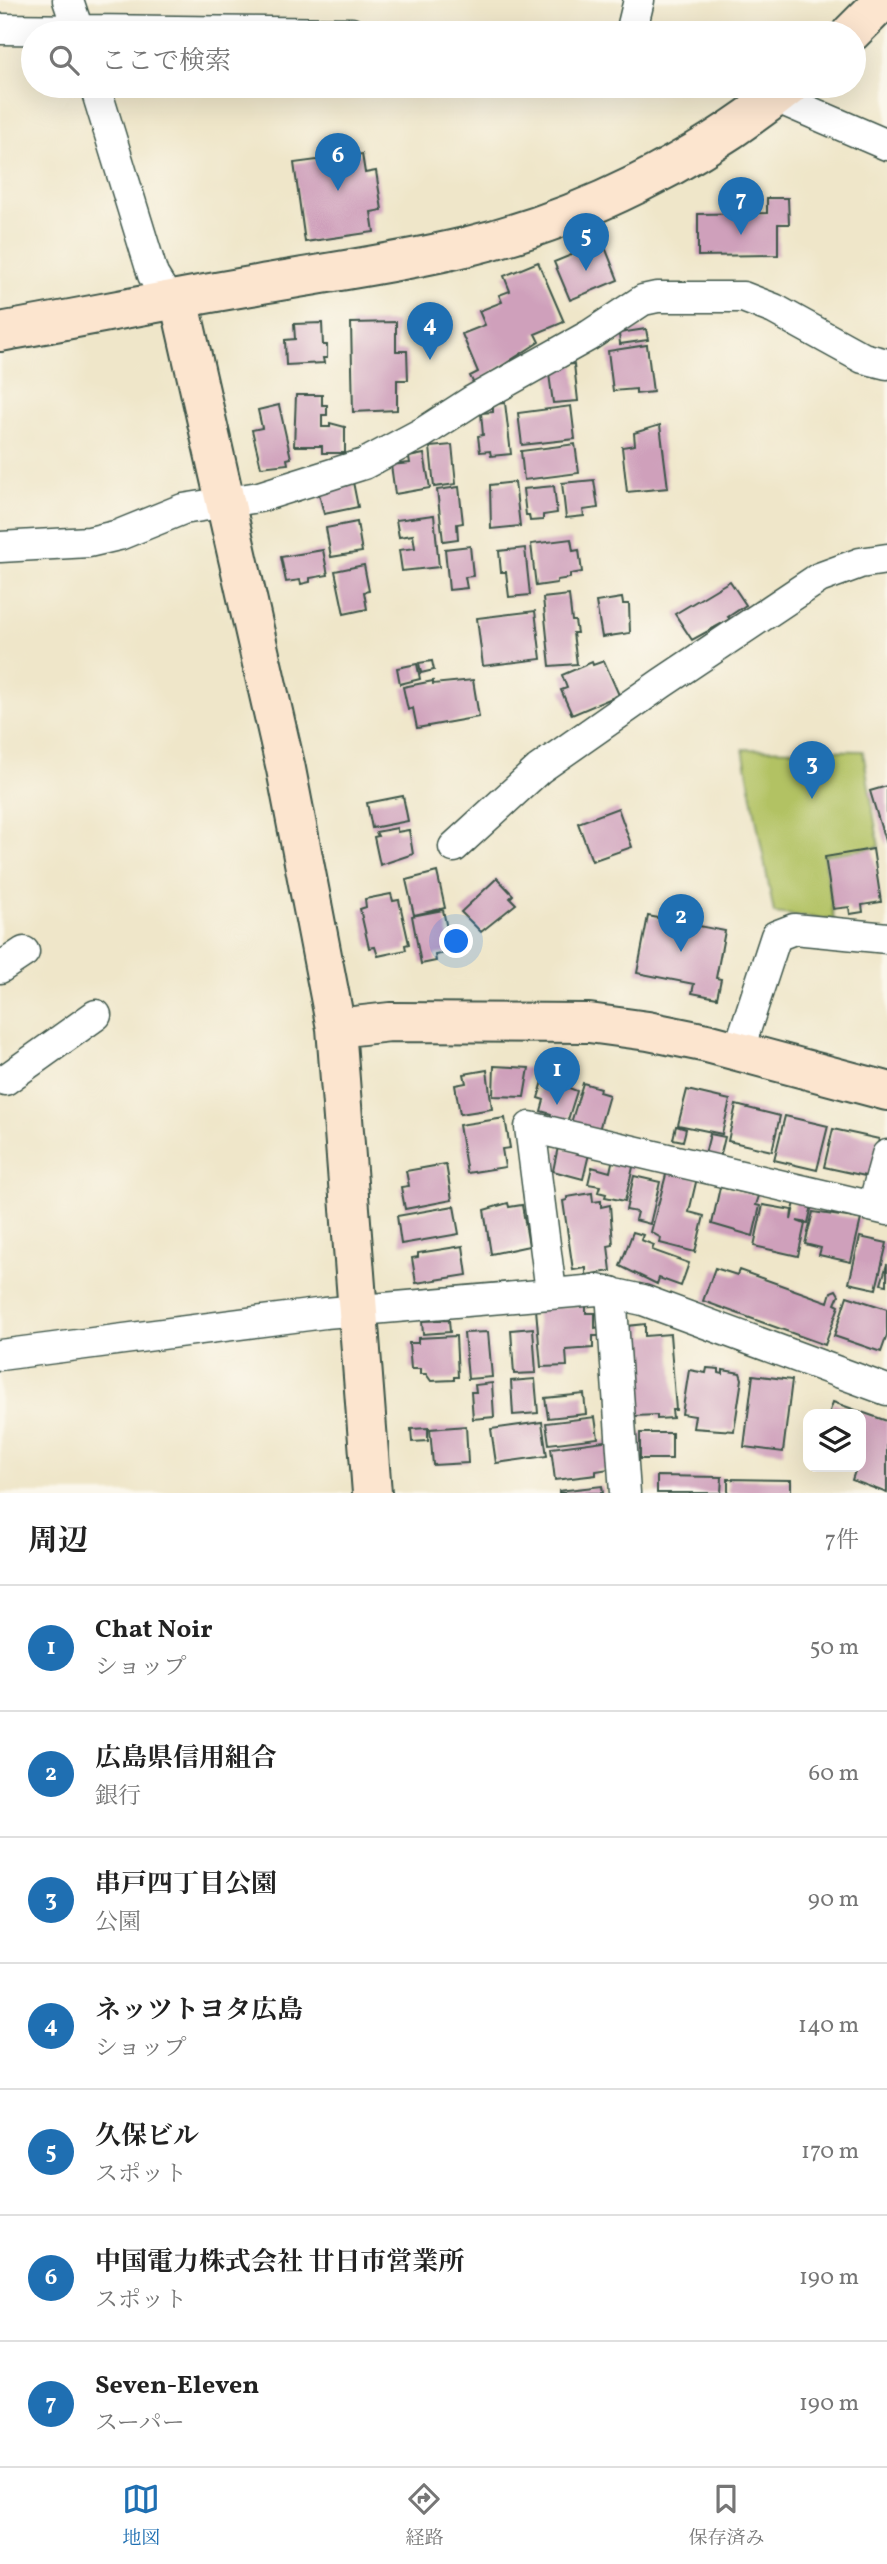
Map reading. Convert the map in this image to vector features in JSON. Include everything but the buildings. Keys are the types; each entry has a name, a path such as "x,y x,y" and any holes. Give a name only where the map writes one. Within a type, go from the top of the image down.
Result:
{"street":[{"path":"68,0 75,21"},
{"path":"634,21 639,0"},
{"path":"863,21 884,0"},
{"path":"0,29 21,30"},
{"path":"99,98 153,275 174,300 227,503 286,769 336,1028 372,1493"},
{"path":"0,332 409,258 521,231 628,188 679,162 761,98"},
{"path":"791,98 887,145"},
{"path":"0,547 89,542 119,535 183,509 259,497 327,477 397,448 472,401 590,335 643,300 657,297 743,297 774,309 863,358 887,364"},
{"path":"454,847 539,769 762,615 819,578 860,563 887,559"},
{"path":"738,1052 776,936 794,929 887,938"},
{"path":"0,968 24,951"},
{"path":"8,1084 96,1015"},
{"path":"336,1028 390,1022 589,1023 648,1031 887,1091"},
{"path":"551,1292 530,1127 880,1208 887,1155"},
{"path":"0,1355 357,1309 551,1292 611,1292 643,1300 887,1390"},
{"path":"611,1292 625,1493"}],"green space":[{"path":"743,749 863,751 879,847 824,855 834,920 774,913"}],"place":[{"name":"中国電力株式会社 廿日市営業所","path":"338,191"},
{"name":"Seven-Eleven","path":"741,235"},
{"name":"久保ビル","path":"586,271"},
{"name":"ネッツトヨタ広島","path":"430,360"},
{"name":"串戸四丁目公園","path":"812,799"},
{"name":"広島県信用組合","path":"681,952"},
{"name":"Chat Noir","path":"557,1105"}]}
